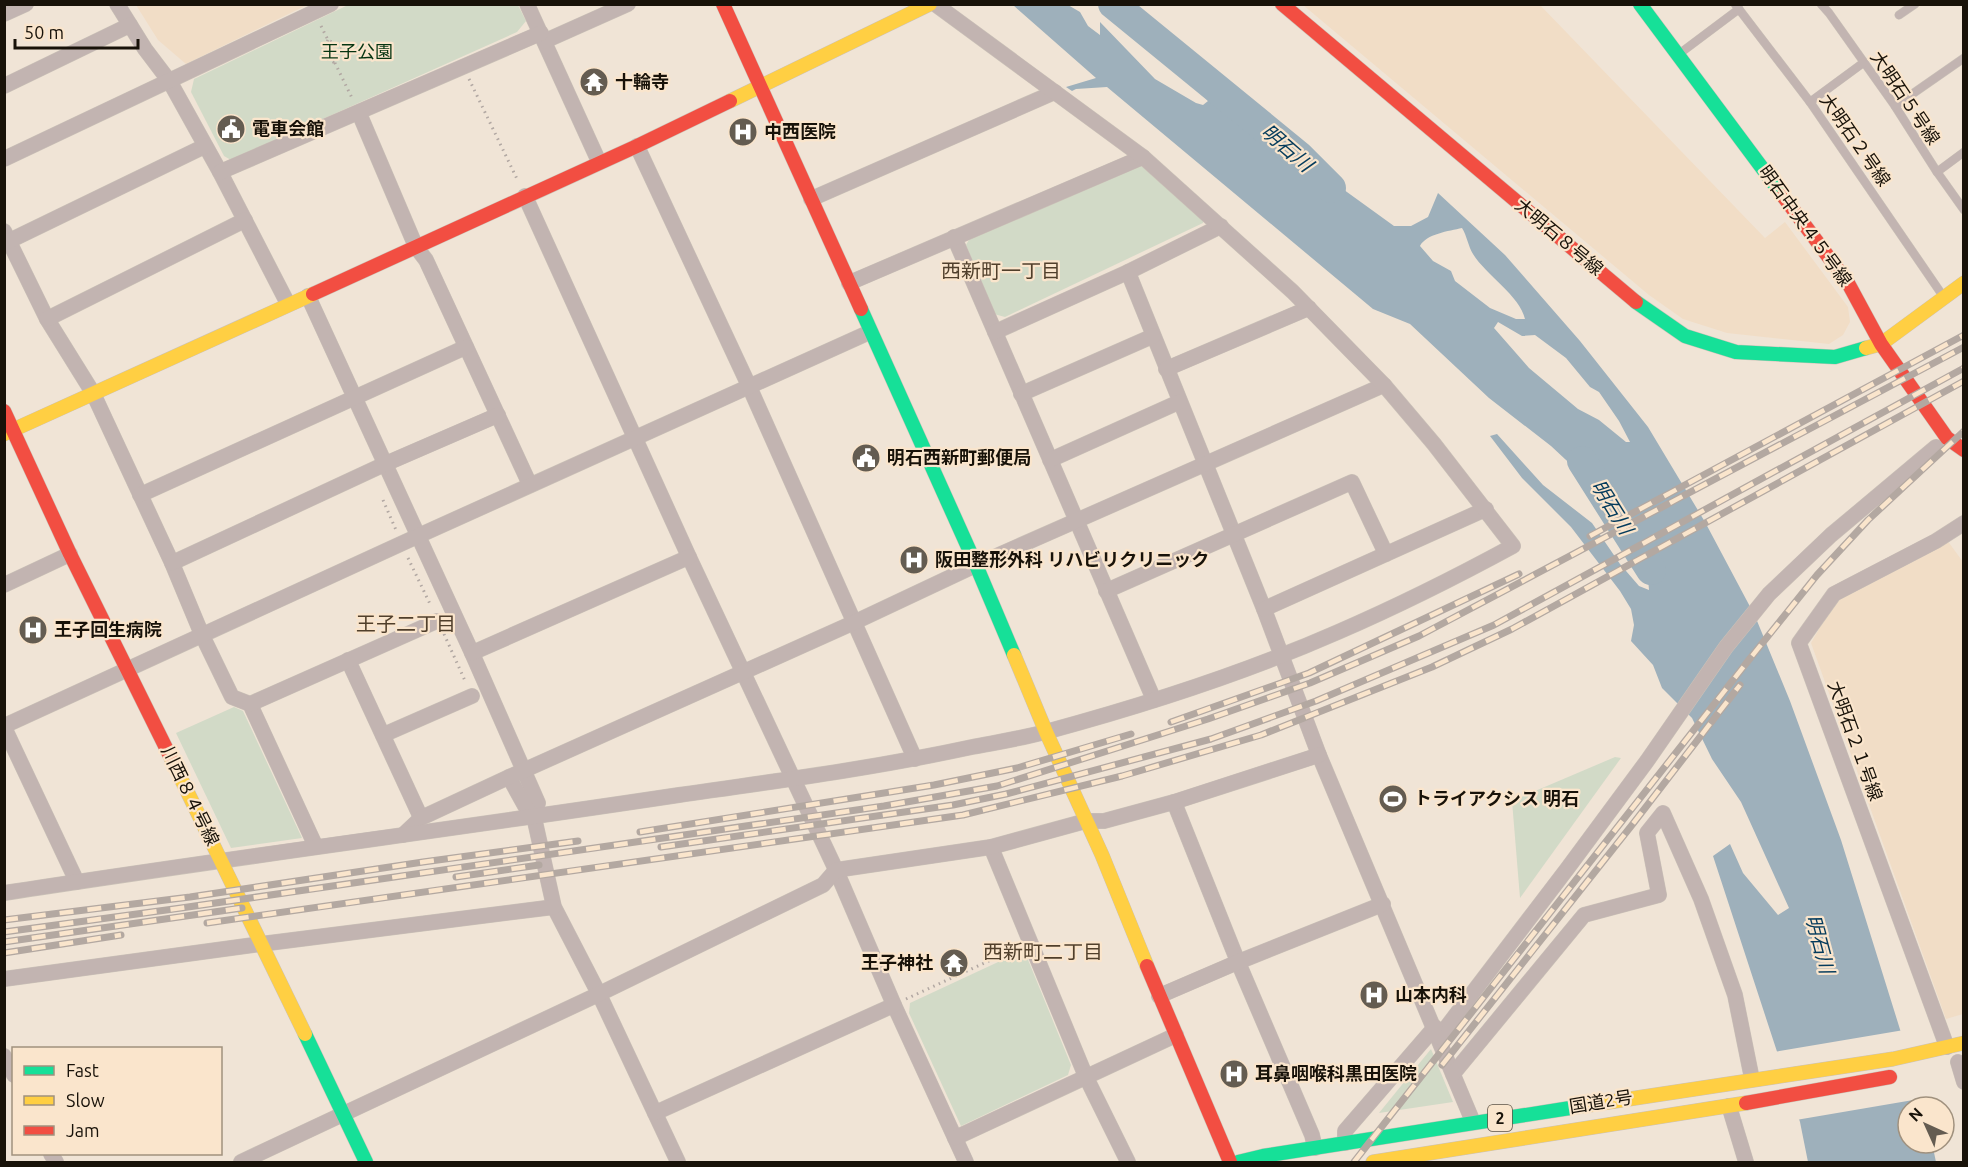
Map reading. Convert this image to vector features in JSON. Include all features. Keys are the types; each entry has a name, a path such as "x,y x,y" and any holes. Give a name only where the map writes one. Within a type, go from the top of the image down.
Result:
{"main road":[{"path":"723,4 976,566 1046,732 1102,855 1230,1162"},
{"path":"9,432 636,146 933,4"},
{"name":"大明石８号線","path":"1282,4 1637,303 1685,336 1736,352 1824,357 1835,357 1881,344"},
{"name":"明石中央４５号線","path":"1640,4 1848,284 1881,344 1947,438 1964,450"},
{"path":"1881,344 1964,283"},
{"name":"川西８４号線","path":"4,411 9,432 221,860 366,1162"},
{"name":"国道2号","path":"1238,1162 1473,1122 1893,1059 1964,1043"},
{"name":"国道2号","path":"1373,1162 1729,1106 1902,1075"}],"street":[{"path":"4,14 26,4"},
{"path":"117,4 170,82 220,172 288,304"},
{"path":"4,159 331,4"},
{"path":"527,4 599,162"},
{"path":"220,172 463,66 628,4"},
{"path":"4,893 793,778 915,759 1046,732 1154,700 1335,633 1435,588 1513,546 1434,444 1384,385 1309,308 1143,157 933,4"},
{"path":"4,86 130,25"},
{"path":"811,200 1055,92"},
{"path":"359,113 416,247 426,260 530,485"},
{"path":"205,146 7,236 47,319 93,393 232,697 250,704 316,848"},
{"path":"636,146 749,386 915,759"},
{"path":"849,284 1143,157"},
{"path":"525,196 689,557 836,870 894,1005 966,1162"},
{"path":"47,319 245,220"},
{"path":"995,332 1128,272 1221,226"},
{"path":"954,237 1154,700"},
{"path":"1128,272 1282,654 1319,755 1473,1122"},
{"path":"308,296 525,770 538,803 534,817"},
{"path":"1166,369 1309,308"},
{"path":"77,882 4,727 402,543 870,332"},
{"path":"1021,394 1153,336"},
{"path":"140,495 466,347"},
{"path":"403,835 421,818 509,777 1384,385"},
{"path":"1050,460 1179,402"},
{"path":"172,563 385,464 498,415"},
{"path":"1345,1143 1345,1131 1437,1032 1508,949 1647,761 1726,647 1769,594 1831,535 1936,447"},
{"path":"1106,591 1352,482 1386,554"},
{"path":"1264,609 1486,509"},
{"name":"大明石２１号線","path":"1943,1048 1799,643 1834,594 1936,541 1964,523"},
{"path":"4,585 70,554"},
{"path":"472,653 689,557"},
{"path":"250,704 437,621"},
{"path":"348,660 421,818"},
{"path":"383,735 472,696"},
{"path":"241,1162 599,994 823,885 836,870 991,847 1086,821 1104,821 1174,802 1319,755"},
{"path":"509,777 525,806 534,817 554,907 599,994 678,1162"},
{"path":"1174,802 1238,962 1312,1135 1315,1148"},
{"path":"1453,1074 1584,915 1659,895 1647,833 1663,813 1701,898 1735,995 1758,1079"},
{"path":"991,847 1086,1077 1128,1162"},
{"path":"1159,996 1383,904"},
{"path":"4,978 554,907"},
{"path":"655,1113 894,1005"},
{"path":"954,1138 1176,1035"},
{"path":"4,1056 12,1071"},
{"path":"1955,1063 1964,1082"},
{"path":"1729,1106 1746,1162"},
{"path":"1484,1144 1492,1162"}],"lane":[{"name":"大明石５号線","path":"1821,4 1895,106 1964,210"},
{"path":"1899,15 1915,4"},
{"path":"1678,55 1737,7"},
{"name":"大明石２号線","path":"1737,7 1810,102 1944,297"},
{"path":"1895,106 1964,58"},
{"path":"1810,102 1863,63"},
{"path":"1937,172 1964,152"}],"path":[{"path":"315,12 328,40 342,48 335,63"},
{"path":"328,40 321,55 335,63 359,113"},
{"path":"463,66 525,196"},
{"path":"402,543 472,696"},
{"path":"894,1005 1029,942"}],"shaded area":[{"path":"136,5 307,5 186,64 158,40"},
{"path":"1303,5 1540,5 1765,238 1785,222 1848,307 1850,322 1843,335 1829,344 1727,333 1683,319 1649,295"},
{"path":"1947,540 1963,562 1963,1014 1946,1019 1811,643 1838,596"}],"green space":[{"name":"王子公園","path":"348,5 518,5 526,21 517,32 231,160 224,156 191,92 194,79"},
{"path":"1140,165 1203,216 1203,223 1005,317 994,314 966,245 970,238"},
{"path":"234,707 243,711 302,838 231,848 176,733"},
{"path":"1615,757 1621,758 1520,898 1512,801"},
{"path":"1024,950 1071,1065 1068,1075 961,1126 909,1013 910,1003"},
{"path":"1431,1049 1453,1102 1379,1113"}],"water":[{"path":"1013,5 1068,5 1080,12 1088,26 1100,35 1100,22 1155,79 1203,105 1208,101 1174,58 1158,26 1160,24 1216,83 1229,101 1268,113 1274,126 1275,140 1394,226 1411,226 1428,217 1438,193 1505,255 1580,341 1648,427 1705,522 1755,616 1790,701 1841,840 1920,1095 1896,1095 1896,1155 1935,1155 1936,1162 1808,1162 1800,1122 1713,856 1730,844 1743,873 1778,915 1789,908 1741,802 1712,759 1692,718 1662,688 1653,665 1631,641 1634,625 1631,609 1620,591 1571,527 1522,478 1490,436 1497,434 1543,485 1592,523 1620,564 1639,586 1649,590 1647,567 1609,500 1551,446 1489,398 1410,324 1373,309 1107,87 1072,91 1066,87 1096,78","holes":["1462,228 1473,254 1517,302 1525,319 1516,319 1490,308 1455,281 1451,271 1433,261 1420,246 1432,236","1498,322 1522,336 1535,335 1566,358 1590,387 1599,392 1630,442 1626,442 1599,420 1578,409 1529,368 1494,328"]}],"pier":[{"path":"1904,1030 1924,1095 1896,1095 1896,1103 1796,1120 1774,1052"}],"waterway":[{"name":"明石川","path":"1113,4 1299,156 1331,188"},
{"name":"明石川","path":"1582,461 1651,570"}],"railway":[{"path":"1590,536 1964,335"},
{"path":"4,932 884,806 997,786 1208,719 1310,683 1419,636 1964,347"},
{"path":"661,847 953,805 1006,794 1211,739 1316,701 1494,625 1964,368"},
{"path":"207,923 963,815 1122,776 1261,735 1432,667 1512,629 1964,381"},
{"path":"1354,1162 1817,575 1868,520 1964,431"},
{"path":"1171,722 1309,673 1519,574"},
{"path":"1442,1065 1740,685"},
{"path":"640,832 934,785 1017,768 1131,734"},
{"path":"4,920 190,897 578,841"},
{"path":"456,877 539,865"},
{"path":"4,942 242,908"},
{"path":"4,953 121,935"}],"traffic: fast":[{"path":"1640,4 1783,196"},
{"path":"1636,302 1685,336 1736,352 1835,357 1866,348"},
{"path":"861,309 1014,655"},
{"path":"305,1034 366,1162"},
{"path":"1238,1162 1263,1156 1583,1106"}],"traffic: slow":[{"path":"730,101 930,4"},
{"path":"1866,348 1881,344 1964,283"},
{"path":"4,434 313,294"},
{"path":"1014,655 1102,855 1147,966"},
{"path":"170,756 305,1034"},
{"path":"1583,1106 1893,1059 1964,1043"},
{"path":"1373,1162 1746,1103"}],"traffic: jam":[{"path":"723,4 861,309"},
{"path":"1282,4 1636,302"},
{"path":"313,294 730,101"},
{"path":"1783,196 1848,283 1881,344 1947,438 1964,450"},
{"path":"4,411 70,554 170,756"},
{"path":"1147,966 1230,1162"},
{"path":"1746,1103 1890,1077"}],"place":[{"name":"十輪寺","path":"594,82"},
{"name":"電車会館","path":"231,129"},
{"name":"中西医院","path":"743,132"},
{"name":"明石西新町郵便局","path":"866,458"},
{"name":"阪田整形外科 リハビリクリニック","path":"914,560"},
{"name":"王子回生病院","path":"33,630"},
{"name":"トライアクシス 明石","path":"1393,799"},
{"name":"王子神社","path":"954,963"},
{"name":"山本内科","path":"1374,995"},
{"name":"耳鼻咽喉科黒田医院","path":"1234,1074"}],"district":[{"name":"西新町一丁目","path":"1001,271"},
{"name":"王子二丁目","path":"406,624"},
{"name":"西新町二丁目","path":"1043,952"}]}
